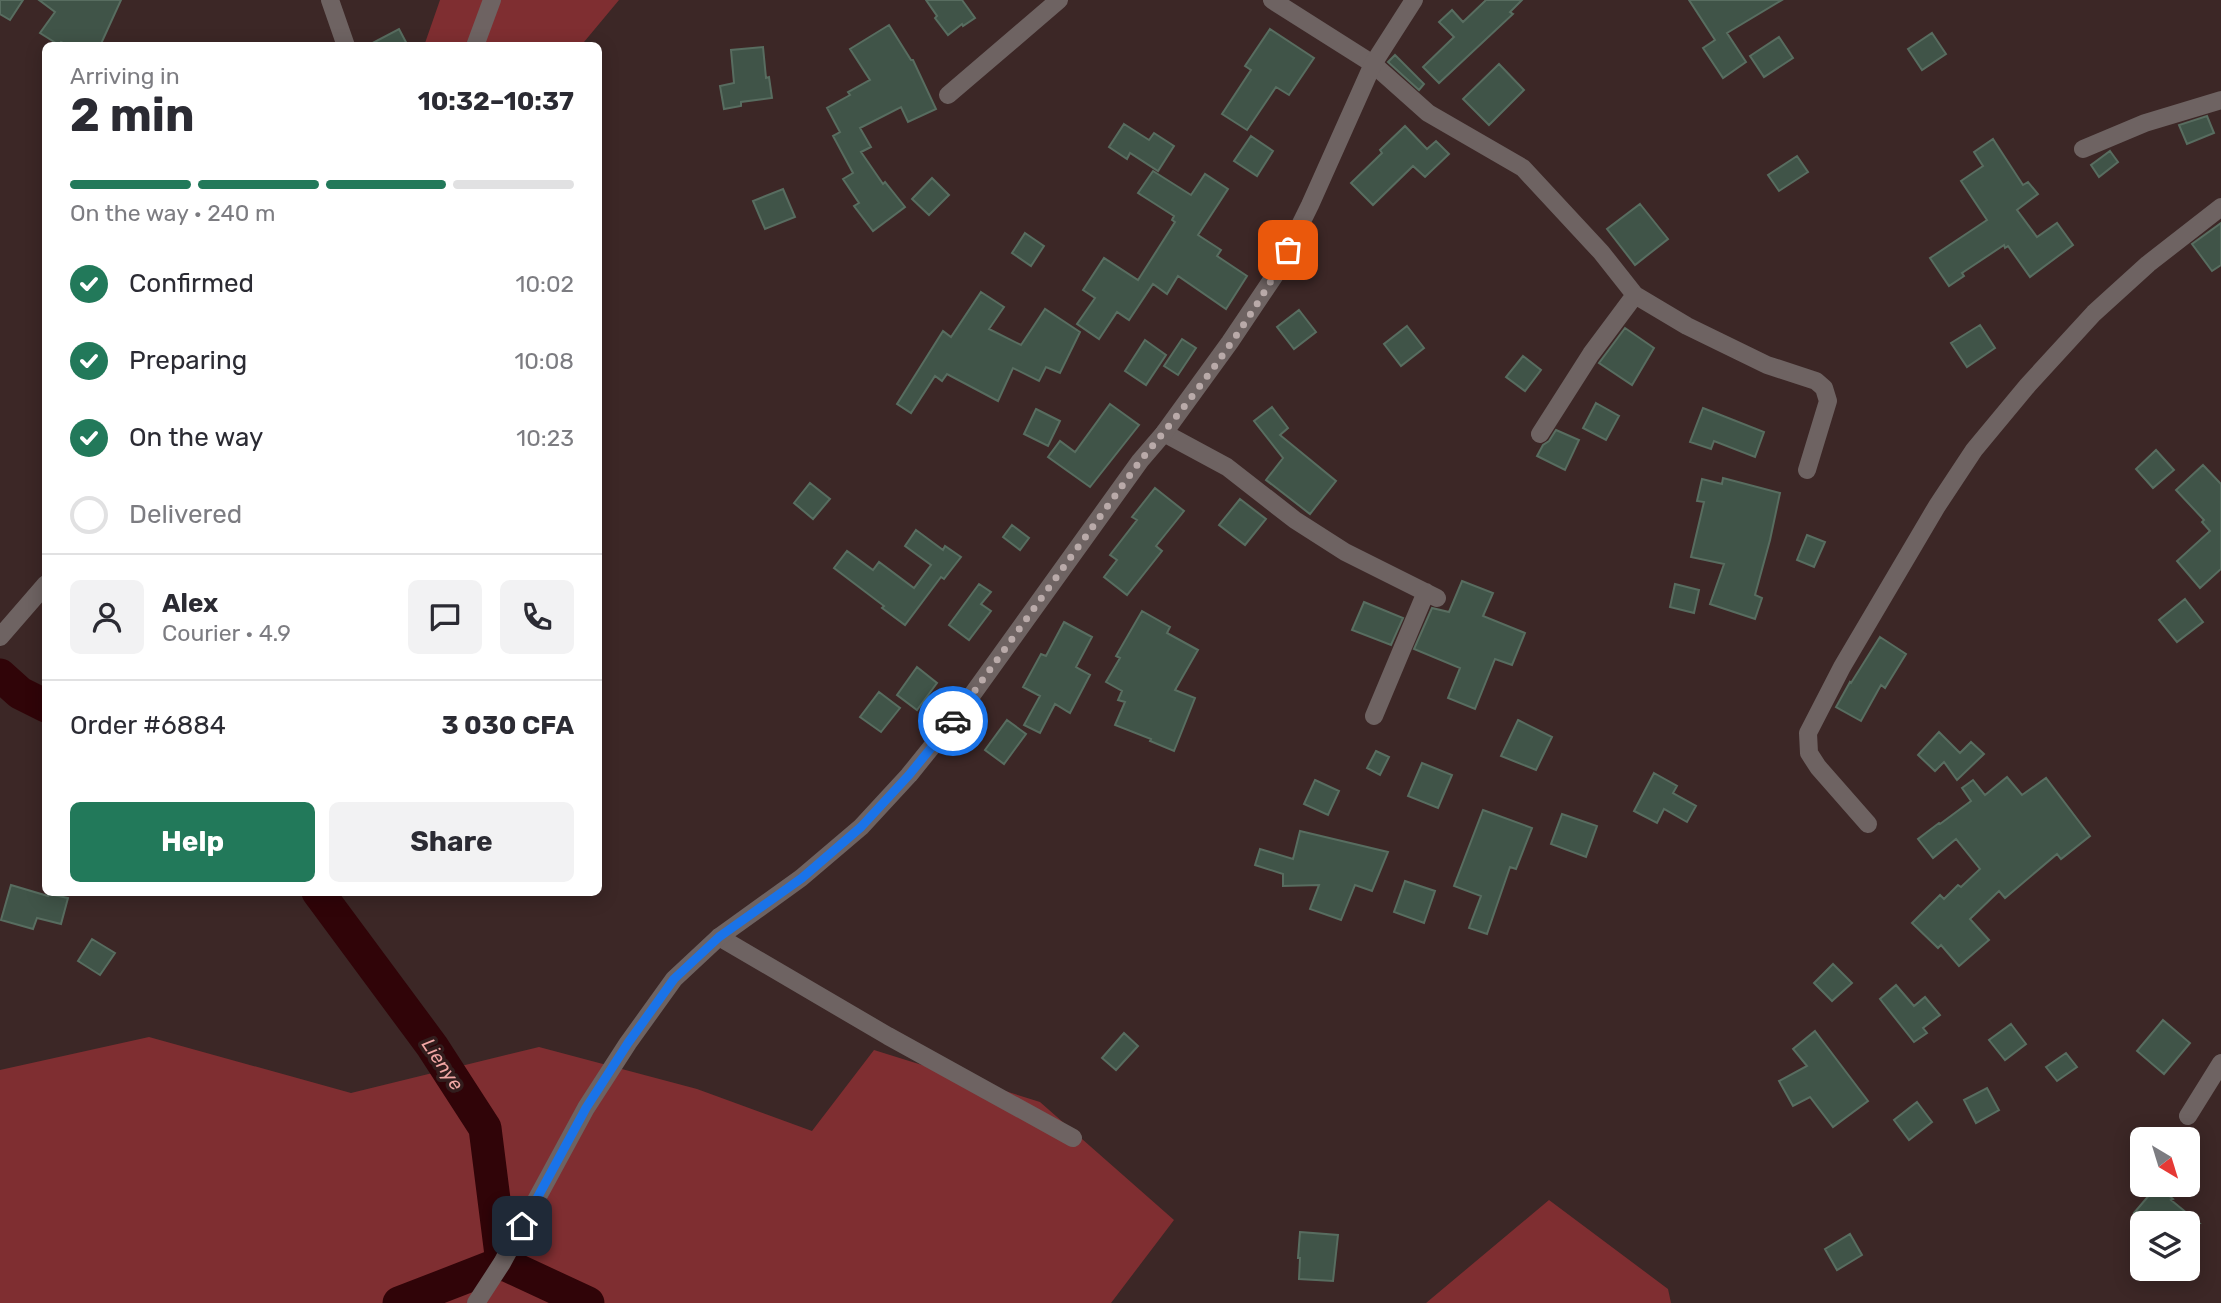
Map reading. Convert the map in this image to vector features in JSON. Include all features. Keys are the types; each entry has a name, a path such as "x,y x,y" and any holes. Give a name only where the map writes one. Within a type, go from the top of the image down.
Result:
{"street":[{"path":"330,0 345,42"},
{"path":"476,42 492,0"},
{"path":"948,95 1059,0"},
{"path":"1272,0 1373,64 1427,113 1523,168 1601,252 1635,295 1687,326 1767,365 1816,382 1824,388 1828,401 1807,470"},
{"path":"476,1303 502,1263 586,1108 674,979 719,937 802,878 861,827 909,775 959,713 1140,461 1164,433 1230,342 1276,272 1310,205 1373,64 1414,0"},
{"path":"2083,149 2144,122 2221,100"},
{"path":"1868,824 1809,753 1808,733 1842,667 1937,506 1974,450 2020,394 2094,313 2148,264 2221,207"},
{"path":"1540,434 1591,354 1635,295"},
{"path":"1164,433 1227,467 1295,520 1345,552 1432,595 1374,716"},
{"path":"0,637 42,589"},
{"path":"719,937 888,1036 1073,1138"},
{"path":"2188,1116 2221,1063"}],"shaded area":[{"path":"440,0 619,0 584,42 425,42"},
{"path":"149,1037 351,1093 539,1047 697,1089 812,1131 874,1050 1040,1102 1174,1220 1111,1303 0,1303 0,1070"},
{"path":"1549,1200 1668,1289 1671,1303 1426,1303"}],"building":[{"path":"0,0 23,0 10,20 0,14"},
{"path":"39,0 121,0 102,42 54,42 40,33 55,12"},
{"path":"926,0 962,0 975,18 948,35"},
{"path":"1486,0 1522,0 1510,12 1513,14 1439,83 1423,67 1454,37 1439,22 1452,10 1463,22"},
{"path":"1689,0 1782,0 1727,33 1746,62 1723,78 1703,48 1715,40"},
{"path":"889,25 913,60 936,109 908,122 901,107 860,128 871,147 861,152 883,184 885,182 905,207 873,231 854,206 859,203 843,179 853,173 833,136 840,132 827,108 870,80 850,49"},
{"path":"399,29 406,42 375,42"},
{"path":"1270,29 1314,58 1289,95 1276,87 1247,130 1222,114 1251,70 1245,66"},
{"path":"1932,33 1946,54 1922,70 1908,49"},
{"path":"1779,37 1793,58 1764,77 1750,56"},
{"path":"763,47 766,78 769,77 772,98 741,102 741,106 724,109 720,86 734,83 731,50"},
{"path":"1395,55 1424,84 1419,90 1388,62"},
{"path":"1499,64 1524,90 1489,125 1463,99"},
{"path":"2207,116 2214,133 2187,144 2179,125"},
{"path":"1124,124 1149,140 1154,133 1174,146 1158,171 1130,153 1127,159 1109,147"},
{"path":"1405,126 1427,149 1436,141 1449,154 1425,177 1413,166 1373,205 1351,183"},
{"path":"1251,136 1273,151 1257,176 1234,161"},
{"path":"1993,139 2023,185 2028,182 2038,194 2017,210 2037,237 2057,223 2073,245 2030,277 2008,246 2005,248 2004,245 1962,273 1964,276 1949,286 1930,258 1987,220 1961,181 1983,166 1974,152"},
{"path":"2110,151 2118,162 2099,177 2091,165"},
{"path":"1797,156 1808,172 1779,191 1768,175"},
{"path":"1153,171 1191,195 1205,174 1228,189 1198,235 1221,250 1217,256 1247,276 1226,309 1178,276 1167,294 1153,284 1129,320 1117,312 1099,339 1077,324 1095,298 1083,290 1104,258 1138,280 1175,222 1172,220 1174,216 1138,193"},
{"path":"932,178 949,195 929,215 912,199"},
{"path":"783,189 795,217 765,229 753,201"},
{"path":"1640,204 1668,239 1635,265 1607,229"},
{"path":"2221,223 2221,265 2212,271 2192,244"},
{"path":"1025,233 1044,246 1031,266 1012,253"},
{"path":"981,292 1004,307 989,329 1021,345 1045,309 1080,332 1060,373 1046,367 1039,381 1013,368 998,401 947,374 942,381 935,376 911,413 897,404 943,331 951,337"},
{"path":"1299,310 1316,332 1294,349 1277,327"},
{"path":"1980,325 1995,348 1967,367 1951,343"},
{"path":"1407,326 1424,348 1401,366 1384,344"},
{"path":"1625,328 1654,348 1632,385 1599,363"},
{"path":"1182,339 1196,348 1178,375 1164,366"},
{"path":"1145,340 1166,355 1146,385 1125,371"},
{"path":"1523,356 1541,370 1525,391 1506,377"},
{"path":"1596,403 1619,416 1606,440 1583,428"},
{"path":"1110,404 1139,425 1090,487 1048,457 1060,441 1075,452"},
{"path":"1272,407 1288,428 1280,435 1336,481 1310,514 1266,480 1283,458 1254,421"},
{"path":"1703,408 1764,432 1755,457 1714,441 1711,449 1690,442"},
{"path":"1036,409 1060,421 1048,446 1024,434"},
{"path":"1556,430 1579,440 1565,470 1537,456"},
{"path":"2156,450 2174,470 2153,488 2136,469"},
{"path":"2203,465 2221,484 2221,569 2200,588 2177,561 2210,531 2202,522 2204,520 2176,490"},
{"path":"1723,478 1780,493 1755,595 1762,598 1755,619 1710,604 1724,564 1691,557 1704,502 1697,501 1702,479 1722,484"},
{"path":"810,483 830,499 813,519 794,503"},
{"path":"1155,488 1184,511 1156,546 1162,551 1127,595 1104,577 1117,560 1110,555 1137,520 1132,517"},
{"path":"1240,499 1266,519 1245,545 1219,525"},
{"path":"1012,525 1029,538 1020,550 1003,537"},
{"path":"916,530 943,550 945,546 961,557 944,579 941,577 905,625 834,568 847,551 873,570 879,562 914,588 931,565 905,546"},
{"path":"1807,535 1825,542 1814,567 1797,560"},
{"path":"1462,581 1493,593 1483,616 1525,633 1512,665 1495,659 1475,709 1448,698 1460,668 1414,649 1432,608 1449,612"},
{"path":"979,584 991,592 981,604 991,611 969,640 949,625"},
{"path":"1675,584 1699,590 1694,613 1670,607"},
{"path":"2185,599 2203,622 2177,642 2159,620"},
{"path":"1364,602 1403,618 1391,645 1352,630"},
{"path":"1142,611 1170,627 1167,633 1198,650 1175,690 1195,698 1174,751 1115,725 1125,702 1118,700 1122,691 1106,682 1120,658 1116,656"},
{"path":"1064,622 1092,637 1076,667 1090,675 1070,713 1055,704 1040,733 1024,725 1040,696 1023,687 1041,654 1046,656"},
{"path":"1880,637 1906,654 1885,688 1881,685 1861,721 1836,707"},
{"path":"917,667 937,683 917,710 897,695"},
{"path":"879,692 900,708 881,732 860,717"},
{"path":"1007,720 1026,734 1004,764 985,750"},
{"path":"1518,720 1552,737 1536,770 1501,756"},
{"path":"1939,732 1960,753 1971,742 1984,754 1957,780 1944,762 1935,771 1918,755"},
{"path":"1376,751 1389,757 1380,775 1367,768"},
{"path":"1422,763 1452,775 1438,808 1408,796"},
{"path":"1654,773 1677,786 1673,793 1696,806 1687,822 1664,809 1657,823 1634,811"},
{"path":"2007,777 2022,795 2046,778 2090,836 2061,859 2057,854 2005,898 1999,891 1970,919 1989,940 1959,966 1941,945 1938,948 1912,923 1940,895 1944,899 1980,869 1956,839 1933,858 1918,839 1971,801 1962,788 1973,780 1985,795"},
{"path":"1315,780 1339,791 1328,815 1304,804"},
{"path":"1483,810 1532,828 1516,869 1510,867 1487,934 1469,928 1481,896 1454,886"},
{"path":"1562,814 1597,826 1586,857 1551,844"},
{"path":"1300,831 1388,852 1372,891 1355,885 1341,920 1310,909 1319,885 1283,886 1283,874 1255,865 1260,849 1293,859"},
{"path":"1405,881 1435,891 1424,923 1394,912"},
{"path":"11,885 42,896 68,898 61,924 37,918 33,929 1,920"},
{"path":"92,939 115,953 100,975 78,961"},
{"path":"1833,964 1852,983 1832,1001 1814,983"},
{"path":"1896,985 1914,1006 1925,997 1940,1015 1923,1028 1927,1033 1914,1042 1880,999"},
{"path":"2163,1020 2190,1043 2164,1074 2137,1051"},
{"path":"2011,1024 2026,1044 2005,1060 1989,1040"},
{"path":"1815,1031 1868,1101 1833,1127 1810,1097 1793,1106 1779,1081 1807,1066 1793,1049"},
{"path":"1124,1033 1138,1046 1116,1070 1102,1058"},
{"path":"2066,1053 2077,1067 2057,1081 2046,1067"},
{"path":"1987,1088 1999,1110 1976,1123 1964,1100"},
{"path":"1917,1102 1932,1122 1909,1140 1894,1120"},
{"path":"2148,1197 2171,1197 2184,1211 2136,1211"},
{"path":"1300,1232 1338,1235 1333,1281 1299,1279"},
{"path":"1850,1234 1862,1255 1837,1270 1825,1249"}],"waterway":[{"name":"Lienye","path":"0,675 20,693 42,704"},
{"name":"Lienye","path":"321,896 432,1046 485,1128 502,1263"},
{"path":"399,1303 502,1263 588,1303"}],"way so far":[{"path":"953,721 1140,461 1164,433 1230,342 1288,250"}],"route":[{"path":"522,1226 586,1108 674,979 719,937 802,878 861,827 909,775 953,721"}]}
